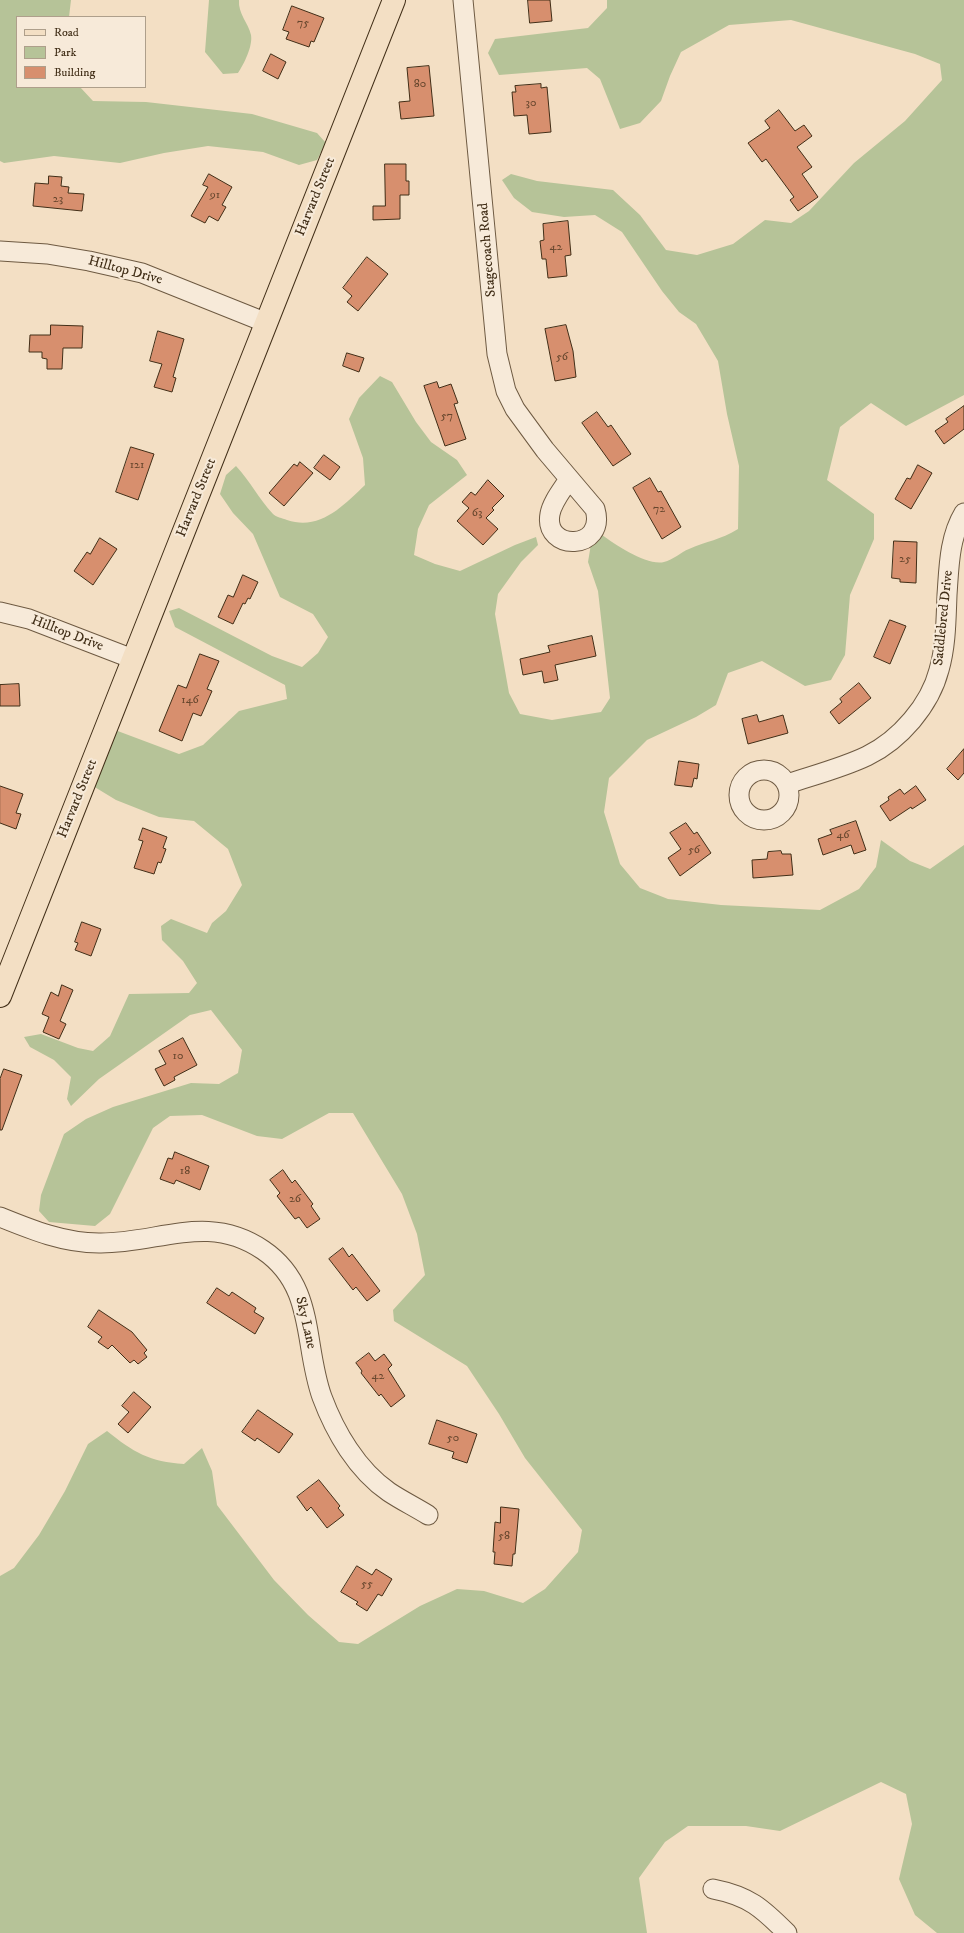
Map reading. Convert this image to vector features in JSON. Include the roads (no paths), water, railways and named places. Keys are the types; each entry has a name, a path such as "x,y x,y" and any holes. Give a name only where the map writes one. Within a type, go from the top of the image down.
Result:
{"main road":[{"name":"Harvard Street","path":"0,996 394,0"}],"street":[{"name":"Stagecoach Road","path":"463,0 500,373 506,391 526,426 569,479"},
{"name":"Hilltop Drive","path":"0,250 54,255 142,273 267,323"},
{"name":"Saddlebred Drive","path":"787,784 857,760 880,749 903,728 926,701 936,682 942,660 953,538 964,513"},
{"name":"Hilltop Drive","path":"0,612 29,620 133,659"},
{"name":"Sky Lane","path":"0,1217 36,1232 77,1241 116,1243 199,1230 215,1231 245,1240 263,1250 278,1262 300,1295 305,1312 316,1376 322,1396 342,1440 355,1459 388,1491 428,1515"},
{"path":"713,1889 741,1897 758,1906 787,1933"}]}
